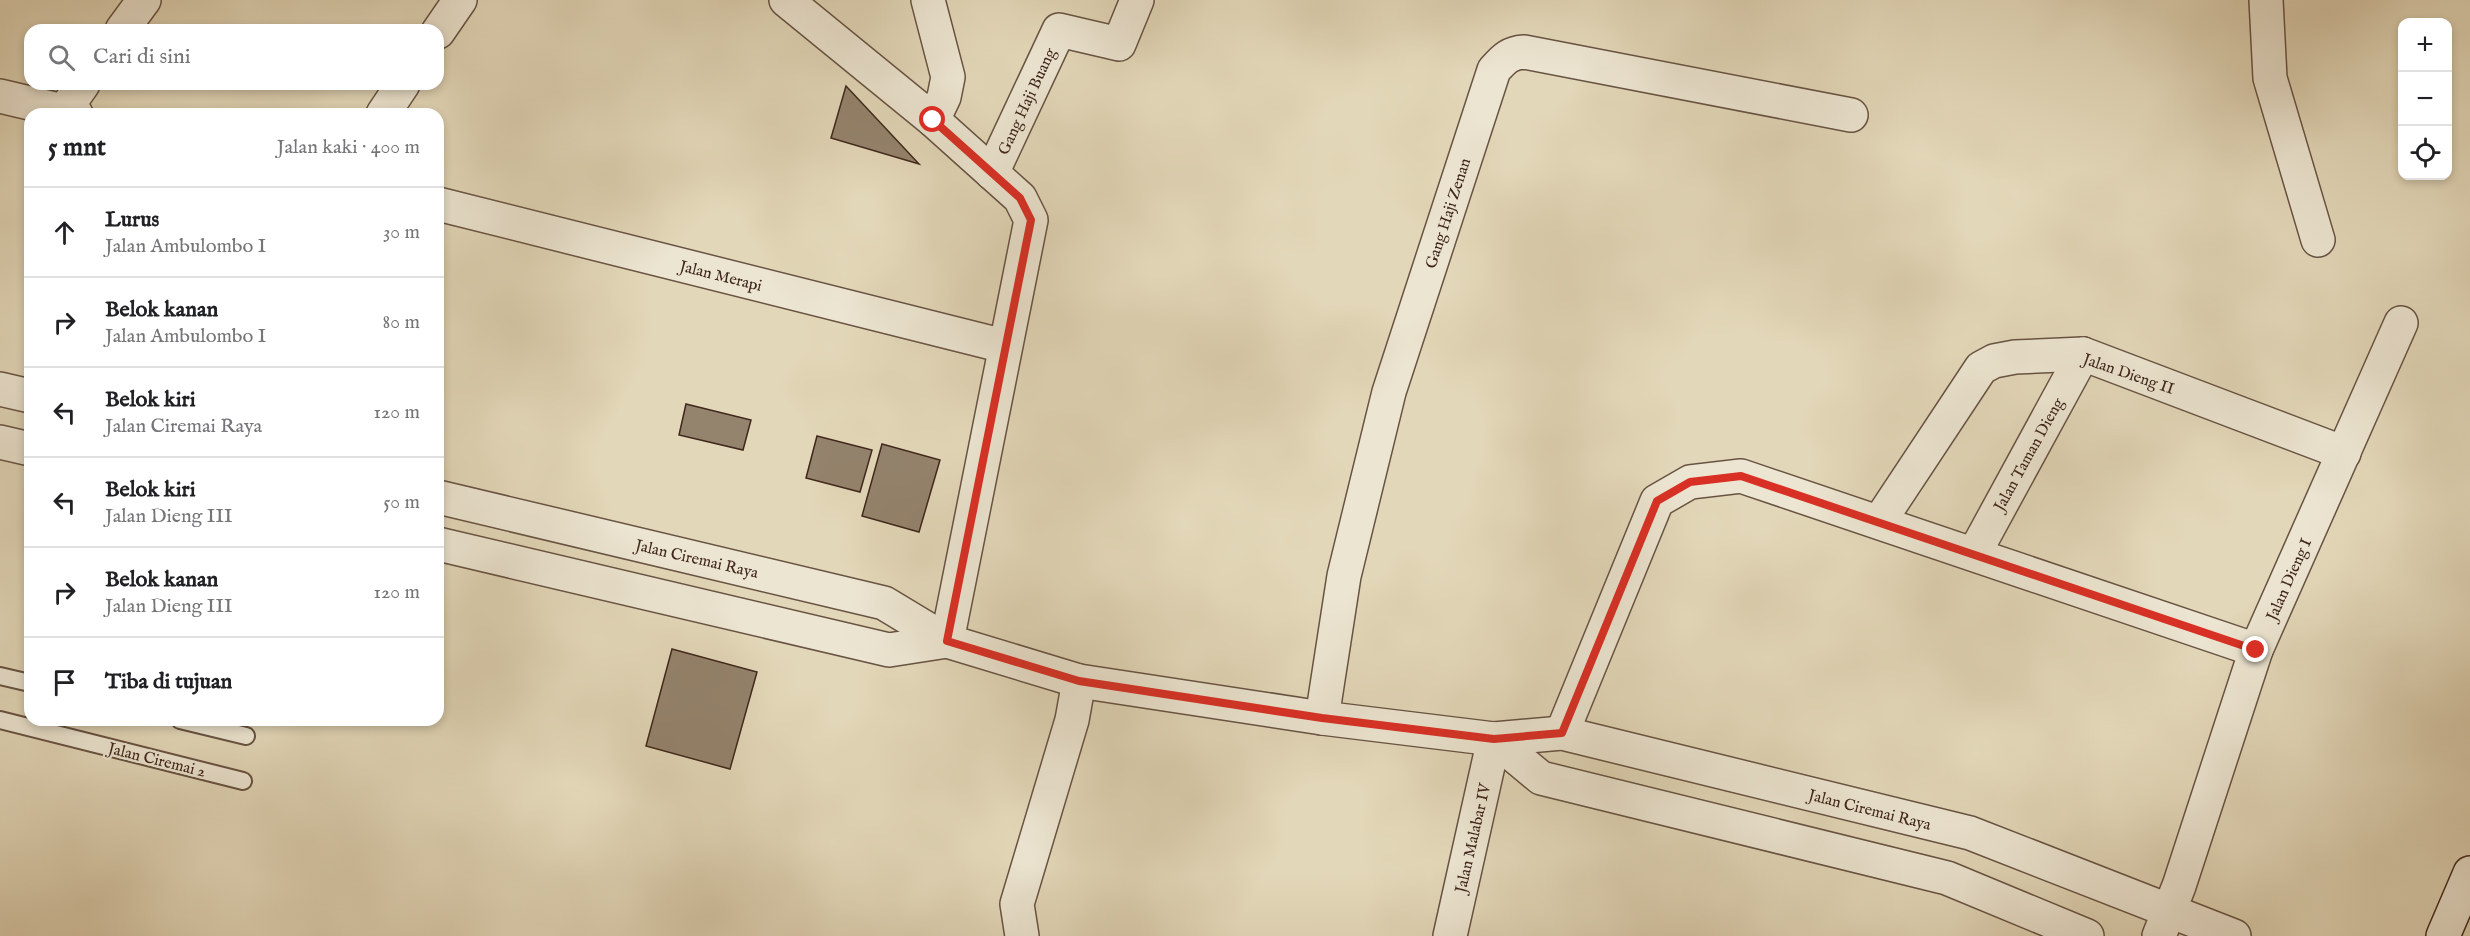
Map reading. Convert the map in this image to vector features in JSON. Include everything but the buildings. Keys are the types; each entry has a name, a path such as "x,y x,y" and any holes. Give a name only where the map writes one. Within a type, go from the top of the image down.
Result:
{"street":[{"path":"126,24 144,0"},
{"path":"444,24 460,0"},
{"path":"786,0 933,120 1020,198 1031,220 1004,346 947,641"},
{"path":"927,0 948,77 944,97 933,120"},
{"name":"Gang Haji Buang","path":"992,173 1059,30 1119,44 1137,0"},
{"path":"2266,0 2270,78 2318,240"},
{"name":"Gang Haji Zenan","path":"1322,718 1344,576 1389,392 1494,70 1506,57 1524,52 1851,115"},
{"path":"72,108 80,90"},
{"path":"387,108 400,90"},
{"path":"0,96 52,108"},
{"name":"Jalan Merapi","path":"444,206 1004,346"},
{"name":"Jalan Dieng I","path":"2165,923 2256,650 2401,322"},
{"name":"Jalan Dieng II","path":"1879,522 1981,368 1994,361 2015,357 2083,354 2344,453"},
{"name":"Jalan Taman Dieng","path":"1974,554 2083,354"},
{"path":"0,389 24,395"},
{"path":"0,442 24,448"},
{"path":"1562,733 1657,501 1690,482 1741,476 2256,650"},
{"name":"Jalan Ciremai Raya","path":"444,498 884,603 947,641 1079,681 1322,718 1494,739 1562,733 1970,833 2165,923 2234,936"},
{"name":"Jalan Ciremai Raya","path":"444,545 889,650 947,641"},
{"path":"1022,936 1017,904 1071,720 1079,681"},
{"path":"1494,739 1541,778 1878,859 1947,878 2087,936"},
{"name":"Jalan Malabar IV","path":"1450,936 1494,739"},
{"path":"1878,859 1895,815"},
{"path":"2443,936 2470,873"}],"lane":[{"path":"0,676 24,682"},
{"name":"Jalan Ciremai 2","path":"0,720 243,781"},
{"path":"205,726 246,736"}],"route":[{"path":"933,120 1020,198 1031,220 1004,346 947,641 1079,681 1322,718 1494,739 1562,733 1657,501 1690,482 1741,476 2256,650"}]}
